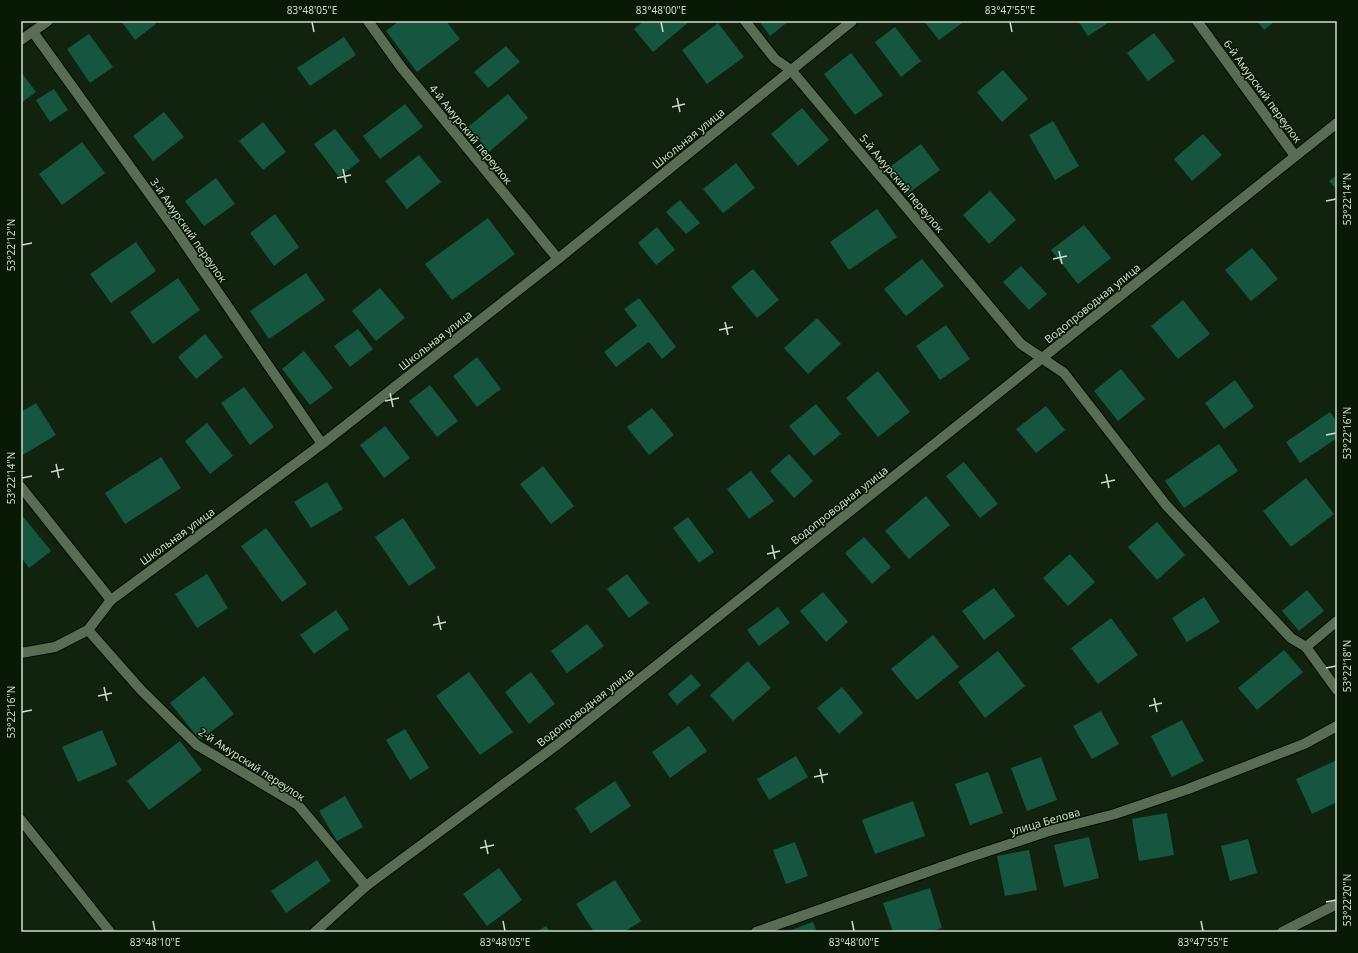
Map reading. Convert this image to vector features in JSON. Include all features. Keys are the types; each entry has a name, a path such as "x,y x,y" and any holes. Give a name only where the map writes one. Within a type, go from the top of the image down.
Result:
{"street":[{"path":"21,40 48,21"},
{"name":"4-й Амурский переулок","path":"368,21 401,67 558,260"},
{"name":"5-й Амурский переулок","path":"745,21 775,59 791,70 1021,344 1064,373 1166,505 1291,638 1306,647"},
{"name":"Школьная улица","path":"21,653 55,647 88,630 111,600 322,444 558,260 852,21"},
{"name":"6-й Амурский переулок","path":"1197,21 1295,156"},
{"name":"3-й Амурский переулок","path":"33,32 174,228 322,444"},
{"name":"Водопроводная улица","path":"315,932 366,886 558,744 1337,123"},
{"path":"21,487 111,600"},
{"path":"1337,621 1306,647 1337,690"},
{"name":"2-й Амурский переулок","path":"88,630 141,690 196,745 298,805 366,886"},
{"name":"улица Белова","path":"756,932 1048,831 1115,814 1188,790 1304,744 1337,726"},
{"path":"21,820 110,932"},
{"path":"1282,932 1337,904"}],"building":[{"path":"121,21 154,21 156,24 135,40"},
{"path":"399,21 446,21 460,39 417,72 386,31"},
{"path":"644,21 690,21 653,52 634,29"},
{"path":"759,21 789,21 770,36"},
{"path":"924,21 965,21 939,40"},
{"path":"1078,21 1111,21 1088,36"},
{"path":"1257,21 1275,21 1264,30"},
{"path":"718,23 744,57 707,84 682,50"},
{"path":"895,27 921,61 901,77 875,42"},
{"path":"1154,33 1175,61 1148,81 1127,53"},
{"path":"89,34 113,67 90,83 67,49"},
{"path":"344,37 356,55 310,86 297,68"},
{"path":"506,46 520,62 488,88 474,72"},
{"path":"851,53 883,95 855,115 824,74"},
{"path":"1003,70 1028,99 1002,122 977,92"},
{"path":"21,72 36,92 21,103"},
{"path":"54,89 68,110 50,122 36,100"},
{"path":"508,94 528,118 489,152 468,127"},
{"path":"405,104 423,127 380,159 363,136"},
{"path":"802,108 829,140 798,166 771,134"},
{"path":"164,112 184,137 153,161 133,136"},
{"path":"1053,121 1079,166 1055,180 1029,135"},
{"path":"263,122 286,152 263,170 239,141"},
{"path":"335,129 360,161 339,177 314,144"},
{"path":"1203,134 1222,155 1192,181 1174,159"},
{"path":"82,142 105,173 62,205 39,174"},
{"path":"921,144 940,170 906,195 887,169"},
{"path":"419,155 441,182 407,209 385,181"},
{"path":"736,163 755,188 723,213 703,189"},
{"path":"1337,175 1337,190 1329,181"},
{"path":"216,178 235,204 204,226 185,201"},
{"path":"990,191 1016,220 989,244 963,215"},
{"path":"680,200 700,223 686,234 666,212"},
{"path":"877,209 897,237 849,270 830,242"},
{"path":"275,214 299,247 274,266 250,233"},
{"path":"488,218 515,254 452,300 425,264"},
{"path":"1084,225 1111,258 1078,284 1051,250"},
{"path":"657,227 675,250 656,265 638,243"},
{"path":"136,242 156,271 111,303 90,274"},
{"path":"1252,248 1278,279 1251,301 1225,270"},
{"path":"922,259 944,286 906,316 884,289"},
{"path":"1021,266 1047,294 1029,310 1003,282"},
{"path":"753,269 779,300 757,318 731,287"},
{"path":"306,273 325,300 269,339 250,311"},
{"path":"178,278 200,310 153,344 130,312"},
{"path":"380,288 405,318 376,341 352,311"},
{"path":"639,298 676,347 662,359 649,342 616,367 604,352 637,326 624,309"},
{"path":"1183,300 1210,334 1178,359 1151,326"},
{"path":"817,318 841,344 808,374 784,348"},
{"path":"946,325 970,359 940,380 916,346"},
{"path":"358,329 373,349 350,367 334,346"},
{"path":"205,334 223,357 196,379 178,357"},
{"path":"304,351 333,388 310,405 282,369"},
{"path":"477,357 501,389 477,407 453,376"},
{"path":"1121,369 1145,399 1118,421 1094,391"},
{"path":"878,371 910,412 878,437 846,398"},
{"path":"1235,380 1254,407 1224,429 1205,403"},
{"path":"430,385 458,421 437,437 409,401"},
{"path":"244,387 274,427 250,445 221,403"},
{"path":"36,403 56,435 21,456 21,412"},
{"path":"816,404 841,434 814,456 789,426"},
{"path":"1046,406 1065,430 1036,453 1016,429"},
{"path":"652,408 674,435 649,455 627,427"},
{"path":"1330,412 1337,422 1337,438 1300,463 1286,442"},
{"path":"207,423 233,456 210,474 185,441"},
{"path":"385,426 410,458 384,478 360,445"},
{"path":"1219,444 1238,471 1184,508 1165,481"},
{"path":"789,454 813,481 794,498 770,471"},
{"path":"161,457 181,488 125,524 105,493"},
{"path":"964,462 998,504 980,518 946,476"},
{"path":"543,466 574,506 551,524 520,484"},
{"path":"751,471 774,501 749,519 727,489"},
{"path":"1306,478 1334,514 1291,547 1263,511"},
{"path":"327,482 343,509 311,528 294,502"},
{"path":"926,496 950,525 909,559 885,531"},
{"path":"21,514 51,551 29,568 21,557"},
{"path":"688,517 714,552 699,563 673,528"},
{"path":"403,518 436,568 409,586 375,537"},
{"path":"1157,522 1185,555 1157,580 1128,547"},
{"path":"266,528 307,584 282,602 241,546"},
{"path":"864,537 891,567 872,584 845,553"},
{"path":"1070,554 1095,582 1068,606 1043,578"},
{"path":"207,574 228,608 197,628 175,594"},
{"path":"627,574 649,603 629,618 607,589"},
{"path":"994,588 1015,616 984,640 962,611"},
{"path":"1307,590 1324,611 1299,631 1282,611"},
{"path":"823,592 848,622 826,642 800,611"},
{"path":"1204,597 1220,622 1187,642 1172,618"},
{"path":"778,607 790,623 759,646 747,630"},
{"path":"336,610 349,629 314,654 300,635"},
{"path":"1111,618 1138,655 1098,684 1071,648"},
{"path":"587,624 604,646 567,673 551,651"},
{"path":"933,635 959,667 917,700 891,669"},
{"path":"1284,650 1303,672 1257,710 1238,688"},
{"path":"998,651 1025,686 985,718 958,682"},
{"path":"748,661 771,688 733,721 710,695"},
{"path":"469,672 513,732 480,755 436,696"},
{"path":"531,672 555,704 529,724 505,692"},
{"path":"691,674 701,685 677,705 668,694"},
{"path":"204,676 234,714 200,740 170,703"},
{"path":"842,687 863,713 839,734 817,708"},
{"path":"1101,711 1119,744 1092,759 1073,726"},
{"path":"1182,720 1204,761 1172,777 1151,736"},
{"path":"689,726 707,751 670,778 652,752"},
{"path":"405,729 429,768 410,780 386,740"},
{"path":"102,730 117,765 78,782 62,747"},
{"path":"180,741 202,770 149,810 127,781"},
{"path":"796,756 808,777 769,800 757,779"},
{"path":"1041,757 1057,800 1027,811 1011,768"},
{"path":"1337,760 1337,802 1312,814 1296,779"},
{"path":"988,772 1003,813 970,825 955,784"},
{"path":"615,781 631,806 591,833 575,808"},
{"path":"345,796 363,827 337,841 319,811"},
{"path":"913,801 925,836 875,854 862,820"},
{"path":"1167,813 1174,855 1139,861 1132,819"},
{"path":"1089,837 1099,878 1064,887 1054,845"},
{"path":"1248,839 1257,873 1230,881 1221,846"},
{"path":"795,842 808,876 786,884 773,850"},
{"path":"1029,850 1037,890 1005,896 997,856"},
{"path":"317,860 331,881 286,913 271,891"},
{"path":"499,868 522,900 487,926 463,894"},
{"path":"615,880 641,921 624,932 594,932 576,904"},
{"path":"930,888 942,928 929,932 893,932 883,903"},
{"path":"813,922 817,932 786,932"},
{"path":"546,926 550,932 536,932"}]}
